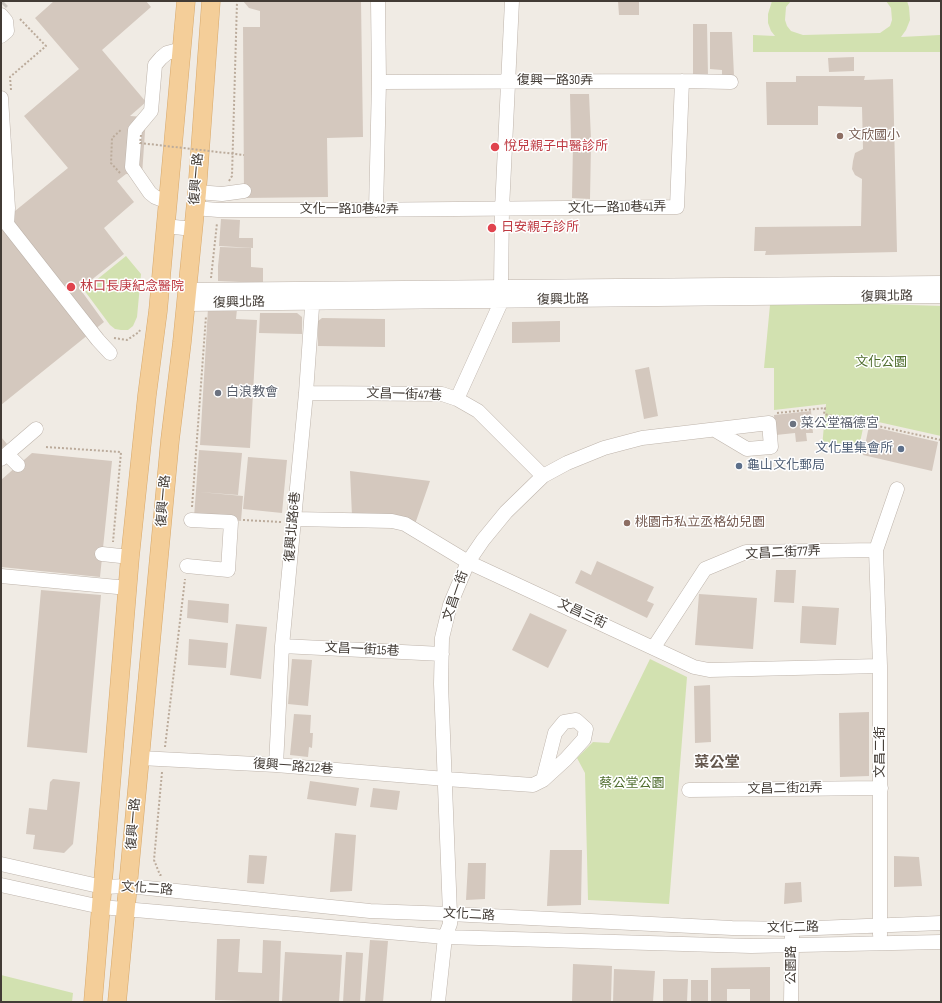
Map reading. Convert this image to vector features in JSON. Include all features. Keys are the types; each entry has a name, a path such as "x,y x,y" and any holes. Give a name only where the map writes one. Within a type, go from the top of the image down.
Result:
{"main road":[{"name":"復興一路","path":"93,1002 130,557 149,375 158,311 186,1"},
{"name":"復興一路","path":"117,1002 170,440 187,297 211,1"},
{"path":"152,353 182,342"},
{"path":"149,375 178,373"}],"street":[{"path":"376,210 379,82 378,1"},
{"path":"457,399 502,294 502,209 512,1"},
{"path":"1,15 6,21 7,31 1,36"},
{"path":"168,202 155,197 150,193 132,168 134,130 151,111 155,65 167,53 182,49"},
{"name":"文化一路10巷41弄","path":"502,209 677,207 682,81"},
{"name":"復興一路30弄","path":"379,82 731,82"},
{"path":"6,94 7,224 98,340 110,353"},
{"path":"196,200 244,191"},
{"name":"文化一路10巷42弄","path":"196,200 218,210 502,209"},
{"path":"165,226 193,229"},
{"name":"復興北路","path":"833,291 941,283"},
{"name":"復興北路","path":"187,297 833,291 941,296"},
{"name":"復興北路6巷","path":"276,765 282,646 306,393 313,296"},
{"name":"文昌一街47巷","path":"306,393 442,394 457,399 478,411 542,476"},
{"path":"715,430 746,449 771,447 769,423"},
{"name":"文昌一街","path":"450,919 446,779 441,684 442,638 450,605 468,562 483,540 506,512 542,476 567,463 604,448 642,438 769,423"},
{"path":"18,465 4,456 36,429"},
{"path":"876,555 897,489"},
{"path":"187,566 228,570 231,522 192,514"},
{"name":"文昌三街","path":"294,521 392,521 405,524 468,562 694,667 709,670 880,666"},
{"name":"文昌二街77弄","path":"654,648 705,569 746,552 876,555"},
{"path":"107,554 130,557"},
{"name":"文昌二街","path":"876,555 880,666 880,943"},
{"path":"1,576 128,588"},
{"name":"文昌一街15巷","path":"282,646 442,654"},
{"name":"復興一路212巷","path":"140,758 276,765 533,785 543,780"},
{"name":"文昌二街21弄","path":"689,790 881,788"},
{"name":"文化二路","path":"1,864 102,887 128,886 450,919 792,929 941,923"},
{"name":"文化二路","path":"1,885 101,907 126,910 445,937 751,946 941,942"},
{"path":"438,1002 445,937 450,919"},
{"name":"公園路","path":"791,1002 792,929"}],"path":[{"path":"222,194 232,176 237,1"},
{"path":"6,94 10,77 46,46 19,18"},
{"path":"120,173 111,163 112,138 124,128"},
{"path":"141,135 140,143 244,156"},
{"path":"192,514 207,313 218,210"},
{"path":"112,337 116,339 128,340 138,332 141,326"},
{"path":"769,423 774,414 825,408 824,414 941,440"},
{"path":"46,447 121,452 107,554"},
{"path":"231,522 243,523 243,520 294,521"}],"green space":[{"path":"772,1 791,1 786,7 785,20 787,26 791,31 803,35 880,33 890,26 892,20 891,8 886,1 907,1 910,20 901,37 940,35 940,52 753,52 753,35 775,36 768,23 768,14"},
{"path":"126,256 141,274 137,317 133,326 128,330 121,330 115,329 110,325 84,290"},
{"name":"文化公園","path":"846,303 941,306 941,436 865,419 859,447 822,446 826,404 774,410 774,368 764,368 770,305"},
{"name":"蔡公堂公園","path":"650,659 687,677 669,904 588,900 585,773 577,758 593,742 609,743"},
{"path":"1,975 73,993 72,1002 1,1002"}],"building":[{"path":"54,1 146,1 151,7 102,50 146,102 130,116 146,117 142,175 126,174 117,181 134,202 104,228 124,254 80,289 104,322 1,405 1,194 15,211 68,168 24,116 79,69 35,18"},
{"path":"243,1 361,1 363,137 327,138 328,197 244,198 243,27 260,27 260,11 249,8"},
{"path":"618,1 639,1 639,15 619,15"},
{"path":"693,24 707,24 708,76 693,75"},
{"path":"710,32 732,32 734,76 722,75 722,70 710,69"},
{"path":"854,57 854,71 829,72 828,58"},
{"path":"796,76 865,76 864,80 893,79 897,252 765,255 766,251 754,251 755,227 861,226 862,179 855,175 852,169 855,153 863,149 862,107 818,106 818,125 767,125 766,82 796,82"},
{"path":"570,94 589,94 591,139 571,140"},
{"path":"573,144 591,144 590,199 572,198"},
{"path":"221,219 240,220 239,238 253,238 253,248 219,246"},
{"path":"220,247 251,248 251,267 263,268 263,283 218,281"},
{"path":"208,308 237,309 236,319 257,320 250,448 200,445"},
{"path":"260,313 297,313 302,317 302,334 259,333"},
{"path":"322,318 385,319 385,347 318,346 318,321"},
{"path":"560,321 560,342 512,343 512,322"},
{"path":"649,367 658,416 644,419 635,370"},
{"name":"菜公堂福德宮","path":"811,411 813,433 806,433 807,441 796,442 795,433 776,435 774,415"},
{"name":"文化里集會所","path":"869,426 938,442 932,471 863,455"},
{"path":"1,437 7,444 1,449"},
{"path":"199,450 242,453 238,495 199,492 243,496 241,521 194,517"},
{"path":"32,453 112,461 100,577 1,567 1,480"},
{"path":"248,457 287,460 282,513 243,509"},
{"path":"350,471 430,481 414,527 352,516"},
{"path":"597,561 654,587 647,601 654,604 647,618 575,583 581,570 591,575"},
{"path":"776,570 796,570 794,603 774,602"},
{"path":"41,590 101,595 87,753 27,747"},
{"path":"699,594 757,598 753,649 695,645"},
{"path":"188,600 229,604 228,623 187,618"},
{"path":"802,606 839,608 836,645 800,643"},
{"path":"530,613 567,630 548,668 512,650"},
{"path":"236,624 267,627 261,679 230,675"},
{"path":"189,639 228,643 226,668 188,665"},
{"path":"292,659 312,660 308,706 288,704"},
{"path":"710,685 711,742 695,743 694,686"},
{"path":"869,712 869,776 840,777 839,713"},
{"path":"294,714 311,715 310,733 313,733 312,748 309,747 308,757 290,755"},
{"path":"53,779 80,782 73,844 64,853 33,849 35,835 26,834 29,808 47,810 50,782"},
{"path":"310,781 359,788 356,806 307,799"},
{"path":"373,788 400,791 397,810 370,807"},
{"path":"335,833 356,835 352,891 330,892"},
{"path":"550,850 582,850 581,905 547,906"},
{"path":"249,855 267,856 264,884 247,883"},
{"path":"894,856 919,857 922,886 894,887"},
{"path":"468,863 486,863 485,899 466,900"},
{"path":"801,882 802,902 784,904 785,883"},
{"path":"217,939 240,939 238,972 262,973 263,940 281,941 279,1002 215,1000"},
{"path":"370,940 388,941 383,1002 365,1002"},
{"path":"285,952 342,955 339,1002 282,1001"},
{"path":"346,952 363,953 360,1002 343,1002"},
{"path":"573,964 612,966 611,1002 572,1002"},
{"path":"770,967 770,1002 750,1002 750,989 727,989 727,1002 711,1002 711,968"},
{"path":"614,969 655,971 653,1002 613,1002"},
{"path":"663,979 688,979 687,1002 663,1002"},
{"path":"691,980 708,980 708,1002 691,1002"}],"place":[{"name":"文欣國小","path":"840,136"},
{"name":"悅兒親子中醫診所","path":"495,147"},
{"name":"日安親子診所","path":"492,228"},
{"name":"林口長庚紀念醫院","path":"71,287"},
{"name":"白浪教會","path":"218,393"},
{"name":"菜公堂福德宮","path":"793,424"},
{"name":"文化里集會所","path":"901,449"},
{"name":"龜山文化郵局","path":"739,466"},
{"name":"桃園市私立丞格幼兒園","path":"627,523"}],"district":[{"name":"菜公堂","path":"717,763"}]}
